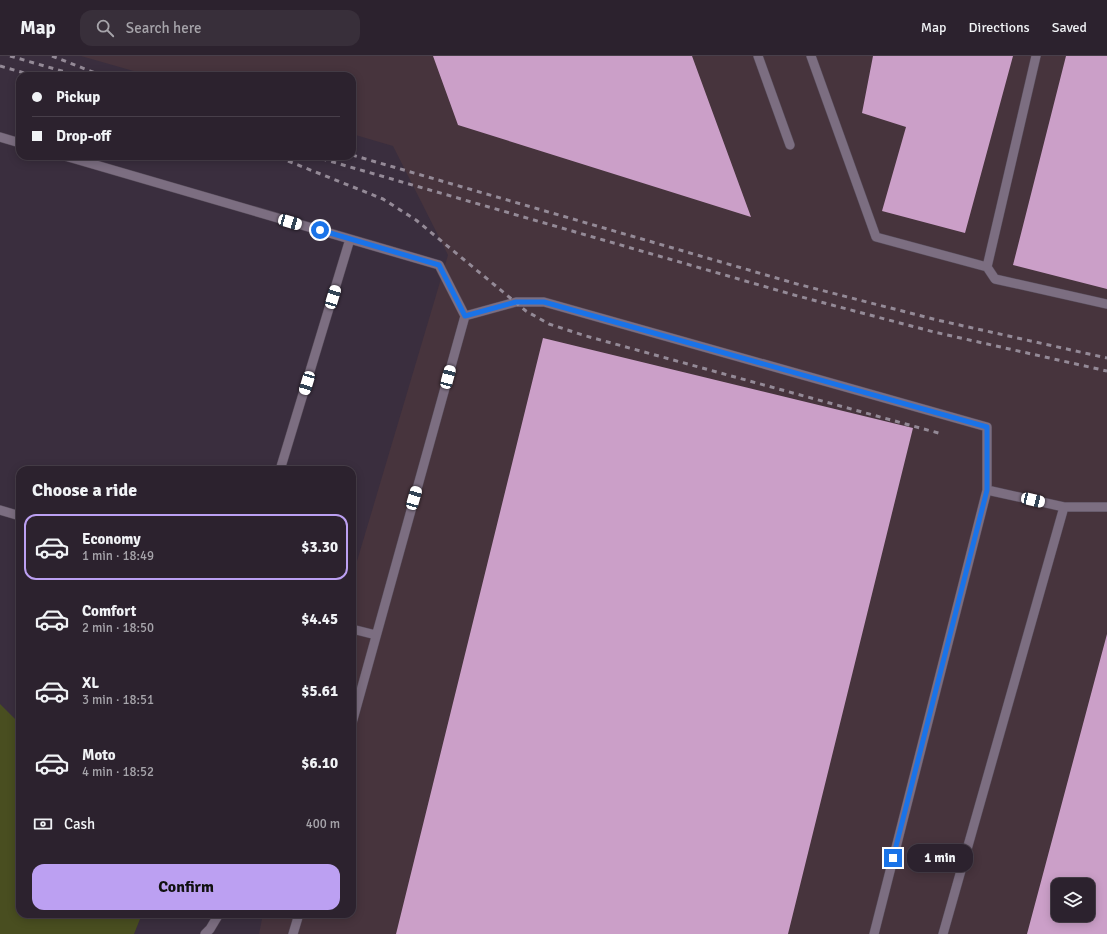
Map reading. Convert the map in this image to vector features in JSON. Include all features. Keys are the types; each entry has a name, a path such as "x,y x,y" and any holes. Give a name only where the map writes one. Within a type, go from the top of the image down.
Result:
{"lane":[{"path":"758,56 790,145"},
{"path":"811,56 876,237 987,267 995,279 1107,304"},
{"path":"987,267 1036,56"},
{"path":"0,137 16,142"},
{"path":"79,160 439,265 465,316 356,708"},
{"path":"281,466 350,239"},
{"path":"465,316 516,302 544,302 987,427 987,490 874,934"},
{"path":"987,490 1064,507 1107,507"},
{"path":"942,934 1064,507"},
{"path":"0,510 16,515"},
{"path":"356,629 376,635"},
{"path":"205,934 217,918"},
{"path":"294,934 298,918"}],"shaded area":[{"path":"81,56 1107,56 1107,934 259,934 262,918 356,918 356,565 448,255 393,146 356,135 356,72 137,72"}],"green space":[{"path":"0,704 16,720 16,918 140,918 134,934 0,934"}],"building":[{"path":"433,56 692,56 751,217 458,125"},
{"path":"873,56 1013,56 965,233 882,211 906,127 862,113"},
{"path":"1066,56 1107,56 1107,289 1013,265"},
{"path":"543,338 913,428 788,934 396,934"},
{"path":"1107,634 1107,934 1027,934"}],"railway":[{"path":"10,56 65,72"},
{"path":"52,56 93,72"},
{"path":"0,66 21,72"},
{"path":"356,156 797,284 937,320 1107,358"},
{"path":"326,160 794,295 934,332 1107,371"},
{"path":"288,161 383,199 416,220 526,311 549,324 586,336 942,434"}],"route":[{"path":"320,230 439,265 465,316 516,302 544,302 987,427 987,490 893,858"}]}
